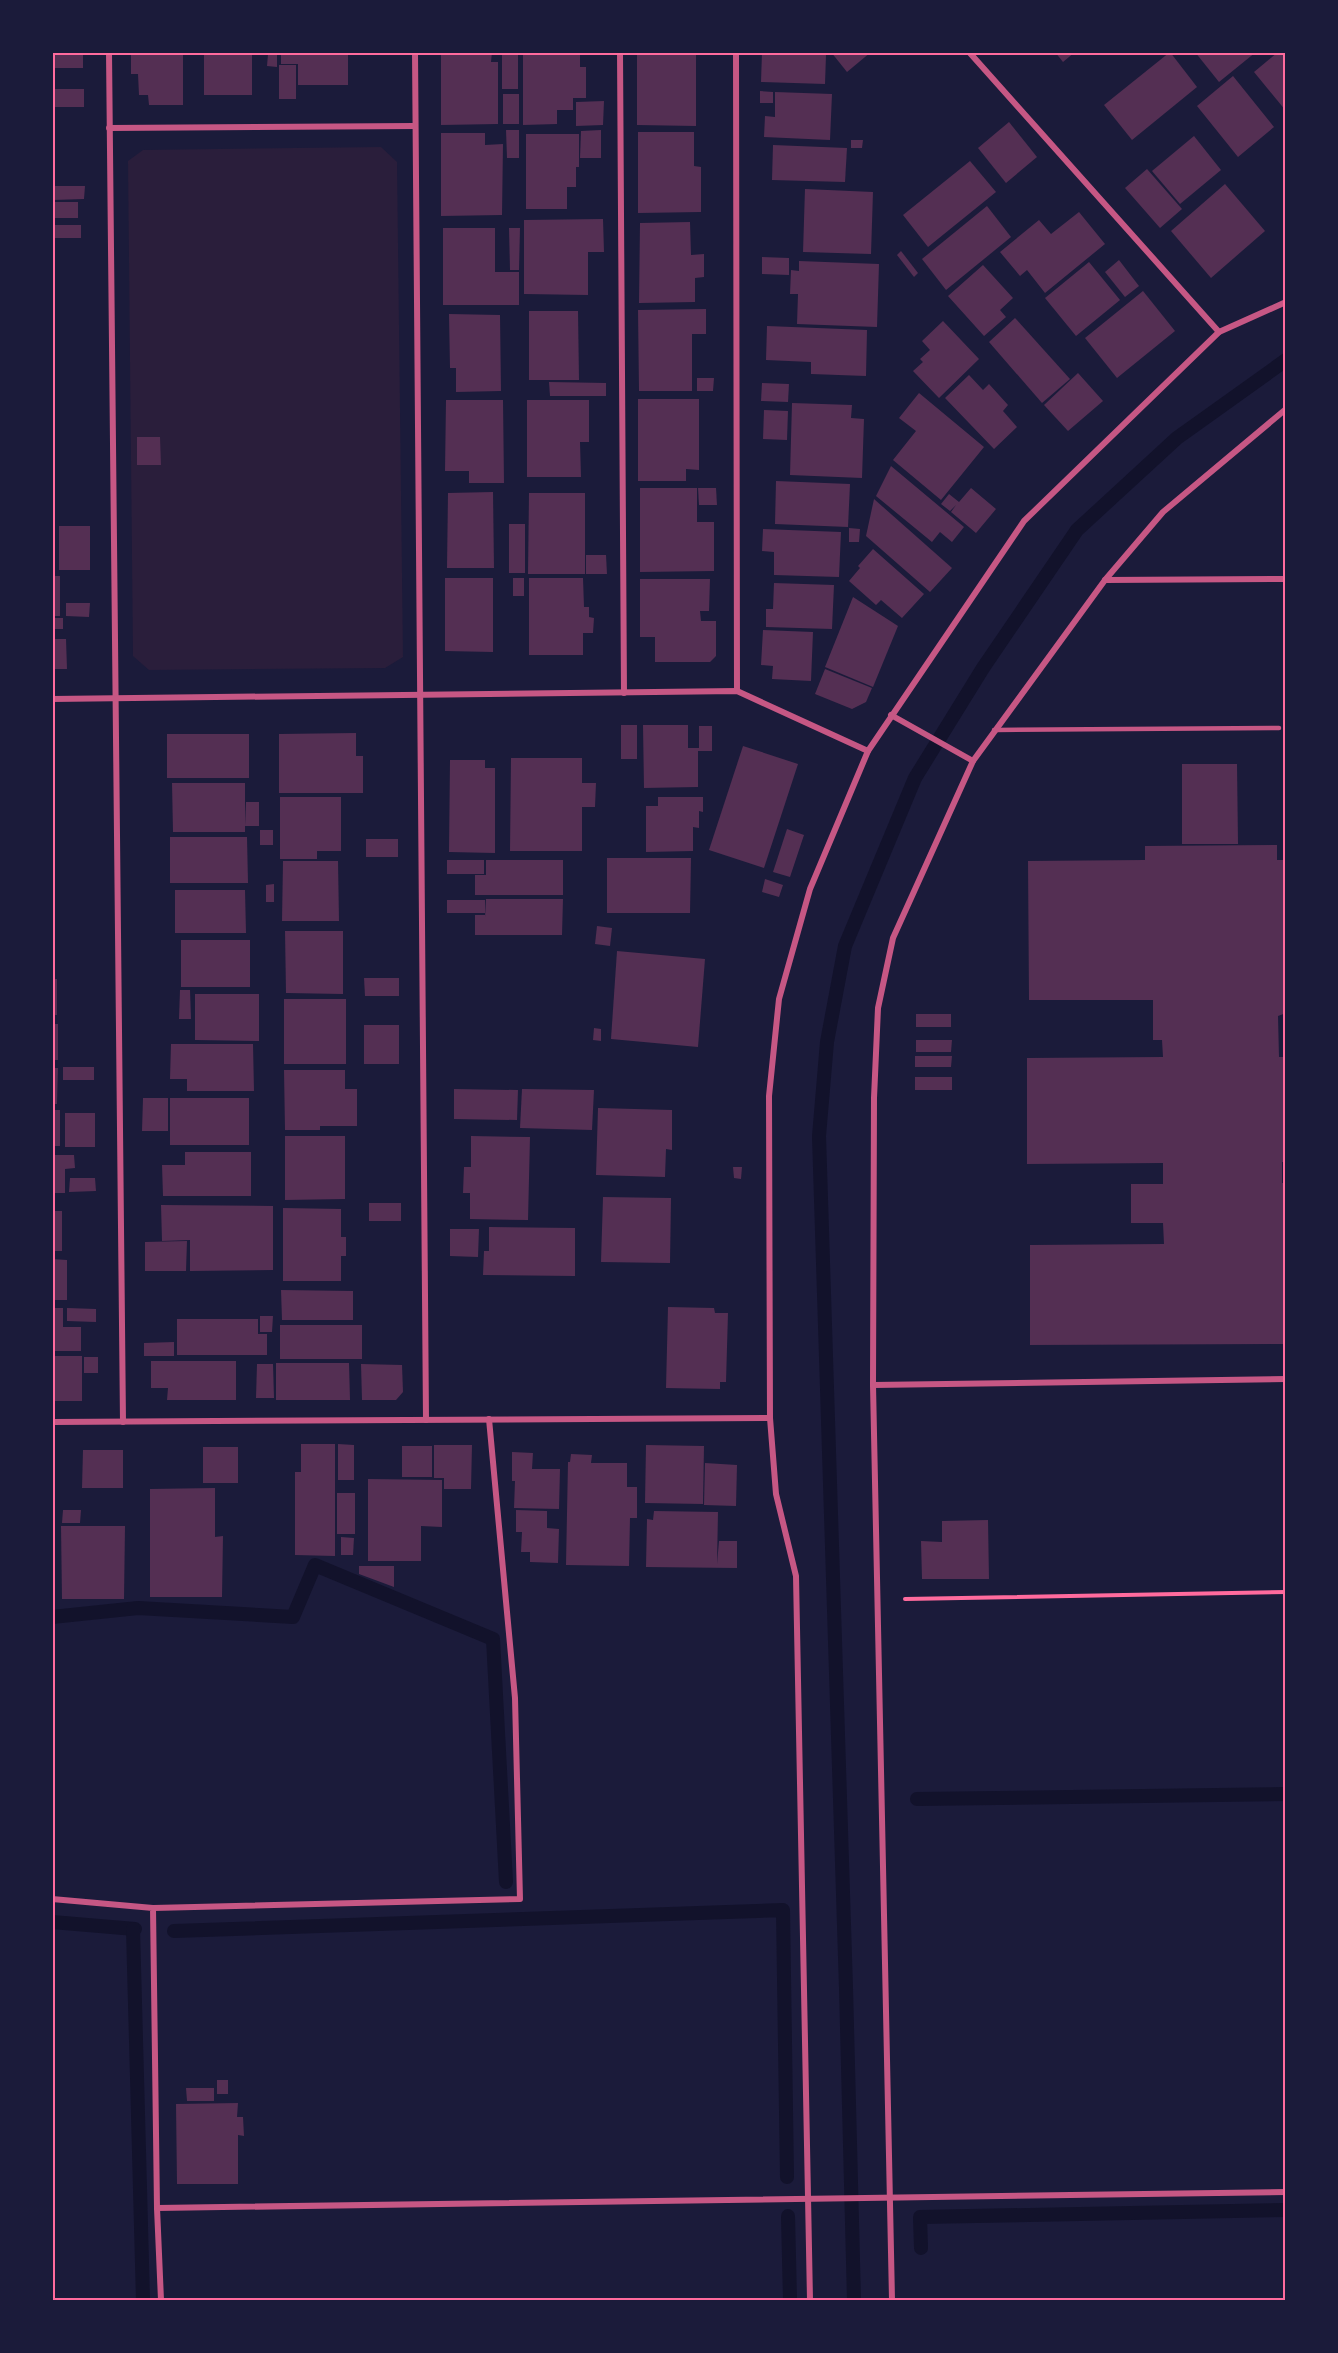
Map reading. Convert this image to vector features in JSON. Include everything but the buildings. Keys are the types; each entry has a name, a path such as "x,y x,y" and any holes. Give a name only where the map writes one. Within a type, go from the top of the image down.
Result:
{"street":[{"path":"109,52 123,1422"},
{"path":"415,52 426,1420"},
{"path":"620,52 624,693"},
{"path":"736,52 737,691"},
{"path":"969,52 1219,332"},
{"path":"110,128 415,126"},
{"path":"810,2301 796,1576 776,1494 770,1418 769,1096 779,999 810,889 868,751 1024,521 1219,332 1286,302"},
{"path":"892,2301 873,1385 874,1098 878,1008 894,938 973,761 994,730 1105,580 1163,512 1286,409"},
{"path":"1105,580 1286,579"},
{"path":"52,699 737,691 868,751"},
{"path":"891,715 973,761"},
{"path":"873,1385 1286,1379"},
{"path":"52,1422 770,1418"},
{"path":"52,1899 153,1908 520,1899 515,1698 489,1419"},
{"path":"153,1908 157,2208 161,2301"},
{"path":"157,2208 1286,2192"}],"lane":[{"path":"994,730 1280,728"}],"path":[{"path":"878,1600 1286,1592"}],"shaded area":[{"path":"381,147 397,162 403,657 385,668 149,670 133,656 128,161 143,150"}],"waterway":[{"path":"854,2300 819,1136 827,1042 845,946 915,778 983,668 1077,530 1177,438 1286,360"},
{"path":"52,1617 138,1608 293,1617 315,1565 493,1639 506,1882"},
{"path":"917,1799 1286,1794"},
{"path":"174,1931 783,1910 787,2177"},
{"path":"52,1922 135,1929"},
{"path":"133,1929 143,2300"},
{"path":"921,2248 920,2217 1286,2210"},
{"path":"788,2216 790,2300"}]}
